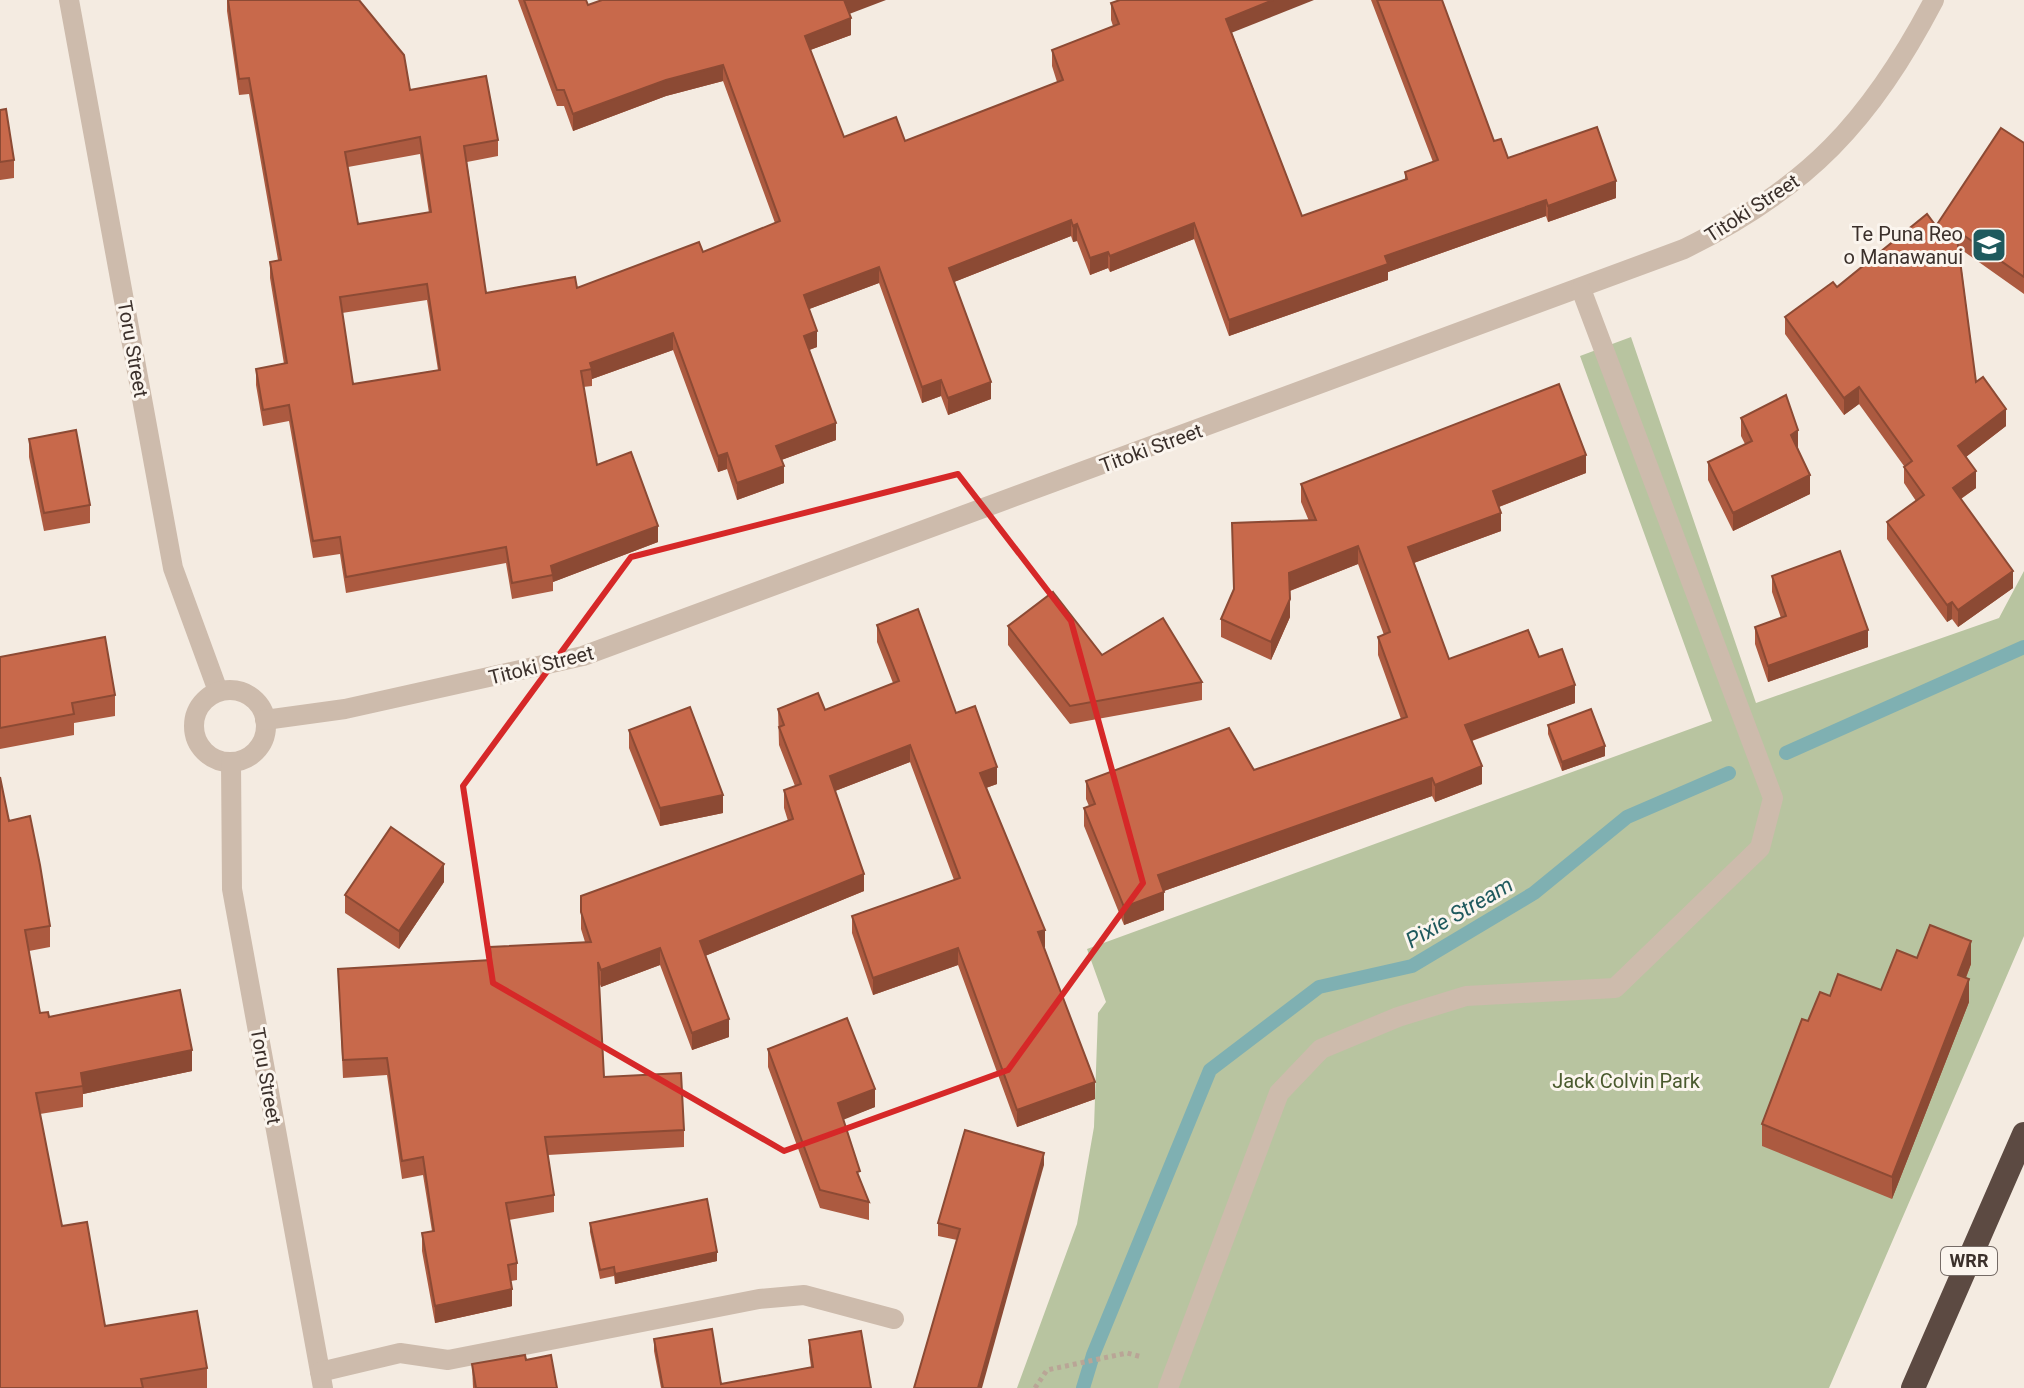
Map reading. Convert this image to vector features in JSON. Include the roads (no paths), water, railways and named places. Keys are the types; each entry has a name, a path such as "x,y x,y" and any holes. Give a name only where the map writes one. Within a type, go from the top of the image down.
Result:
{"highway":[{"name":"WRR","path":"1913,1388 2024,1134"}],"street":[{"name":"Toru Street","path":"69,0 173,568 218,691"},
{"name":"Titoki Street","path":"265,720 345,709 583,656 1581,289 1718,233 1791,185 1831,152 1870,106 1908,50 1934,0"},
{"path":"1168,1388 1279,1093 1321,1049 1398,1017 1466,996 1615,988 1760,848 1773,798 1581,289"},
{"path":"229,689 249,695 262,710 266,729 258,749 242,760 231,762 204,750 195,732 198,712 218,691 229,689"},
{"name":"Toru Street","path":"231,762 232,889 322,1380"},
{"path":"322,1380 400,1353 448,1360 759,1299 804,1295 894,1319"}],"waterway":[{"name":"Pixie Stream","path":"1786,753 2024,647"},
{"name":"Pixie Stream","path":"1083,1388 1093,1355 1210,1070 1319,987 1412,966 1534,893 1627,817 1729,773"}],"place":[{"name":"Te Puna Reo o Manawanui","path":"1989,245"}],"park label":[{"name":"Jack Colvin Park","path":"1626,1081"}]}
